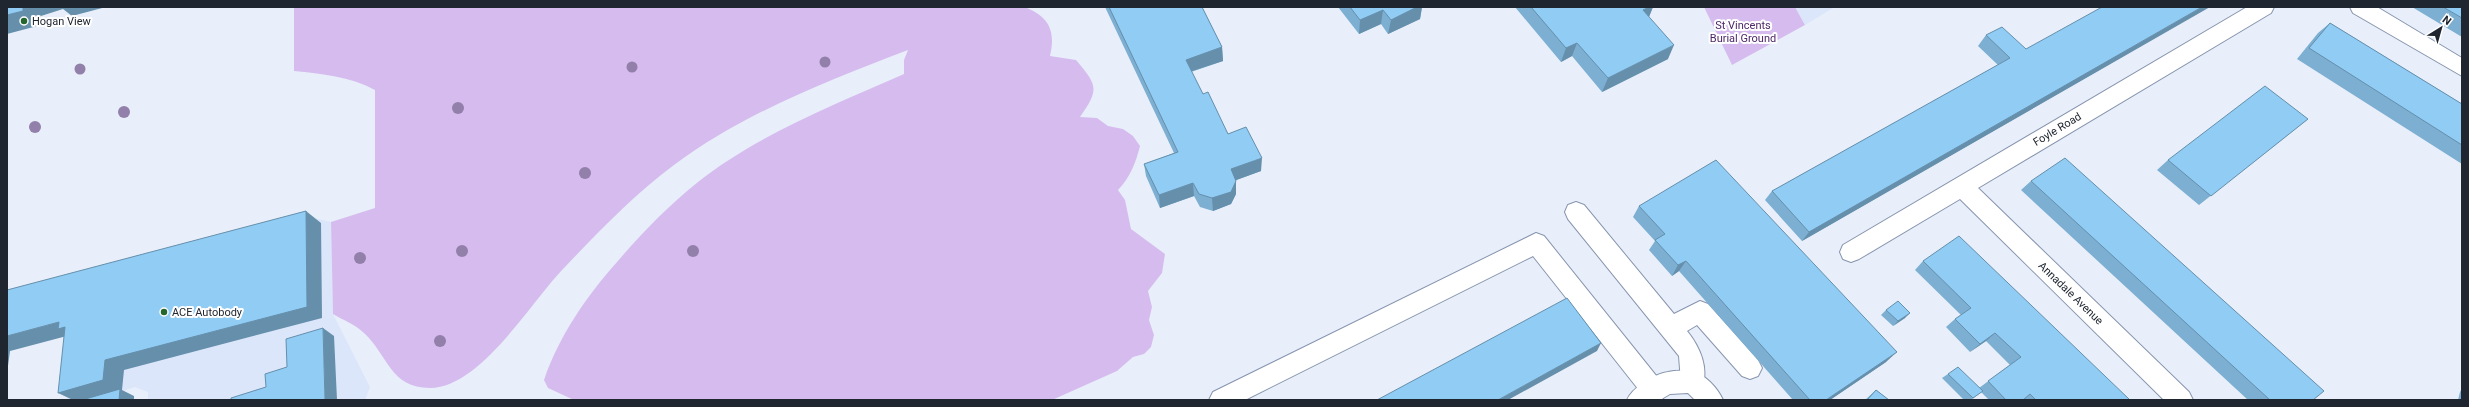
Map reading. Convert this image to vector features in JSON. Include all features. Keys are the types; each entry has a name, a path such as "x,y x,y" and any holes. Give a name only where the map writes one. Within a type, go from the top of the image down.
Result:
{"street":[{"name":"Foyle Road","path":"1851,252 2264,7"},
{"path":"2360,7 2462,68"},
{"name":"Annadale Avenue","path":"1962,186 2181,400"},
{"path":"1576,212 1690,352 1693,382 1711,400"},
{"path":"1220,400 1536,243 1646,396 1667,383 1693,382"},
{"path":"1671,328 1700,311 1750,368"}],"shaded area":[{"path":"1795,7 1835,7 1805,25"},
{"name":"ACE Autobody","path":"309,217 331,222 333,314 370,387 365,400 148,400 148,392 135,387 95,400 67,400 78,333 10,351 7,375 7,299"}],"green space":[{"path":"294,7 1024,7 1039,15 1049,26 1052,39 1050,56 1076,60 1092,82 1093,93 1091,100 1080,117 1097,118 1108,126 1123,129 1133,136 1140,146 1132,170 1118,190 1125,200 1131,229 1165,254 1162,273 1148,291 1152,307 1149,320 1154,335 1151,347 1144,354 1133,357 1117,371 1052,400 574,400 548,388 544,380 557,348 574,318 606,275 666,210 698,182 746,149 824,109 904,74 904,60 908,50 817,86 757,114 701,146 659,177 617,214 552,282 504,340 468,374 449,384 430,388 417,387 406,382 391,369 372,342 361,330 333,314 331,222 375,208 375,90 365,85 345,79 294,71"},
{"name":"St Vincents Burial Ground","path":"1704,7 1795,7 1805,25 1732,65"}],"building":[{"path":"7,7 23,7 23,11 7,15"},
{"path":"1109,7 1202,7 1222,47 1186,60 1203,94 1208,92 1228,134 1246,127 1262,158 1231,169 1236,181 1231,192 1212,198 1199,194 1193,183 1159,195 1144,164 1178,152"},
{"path":"1350,7 1417,7 1391,20 1383,10 1360,20"},
{"path":"1531,7 1649,7 1643,10 1674,45 1608,78 1577,43 1566,48"},
{"path":"2102,7 2202,7 1809,232 1772,191 2010,58 1986,35 2002,27 2026,49"},
{"path":"2443,7 2462,7 2462,18"},
{"path":"2330,23 2462,104 2462,145 2309,48"},
{"path":"2265,86 2308,119 2211,196 2168,160"},
{"path":"2065,158 2324,391 2313,400 2270,400 2031,181"},
{"path":"1716,160 1897,352 1826,400 1810,400 1686,261 1678,265 1655,240 1665,234 1639,206"},
{"name":"ACE Autobody","path":"306,211 307,307 105,360 103,380 58,393 65,327 58,329 59,322 7,336 7,290"},
{"path":"1959,236 2130,400 2036,400 2030,394 2023,400 2006,400 1988,381 2021,357 1995,333 1980,344 1955,319 1971,308 1923,261"},
{"path":"1567,298 1601,343 1498,400 1377,400"},
{"path":"1898,301 1910,313 1898,321 1886,310"},
{"path":"323,328 325,400 231,400 231,398 266,387 265,374 287,367 286,339"},
{"path":"1958,367 1983,391 1973,398 1948,374"},
{"path":"120,389 119,400 82,400"},
{"path":"1876,390 1889,400 1867,400"}],"place":[{"name":"Hogan View","path":"24,21"},
{"name":"ACE Autobody","path":"164,312"}]}
